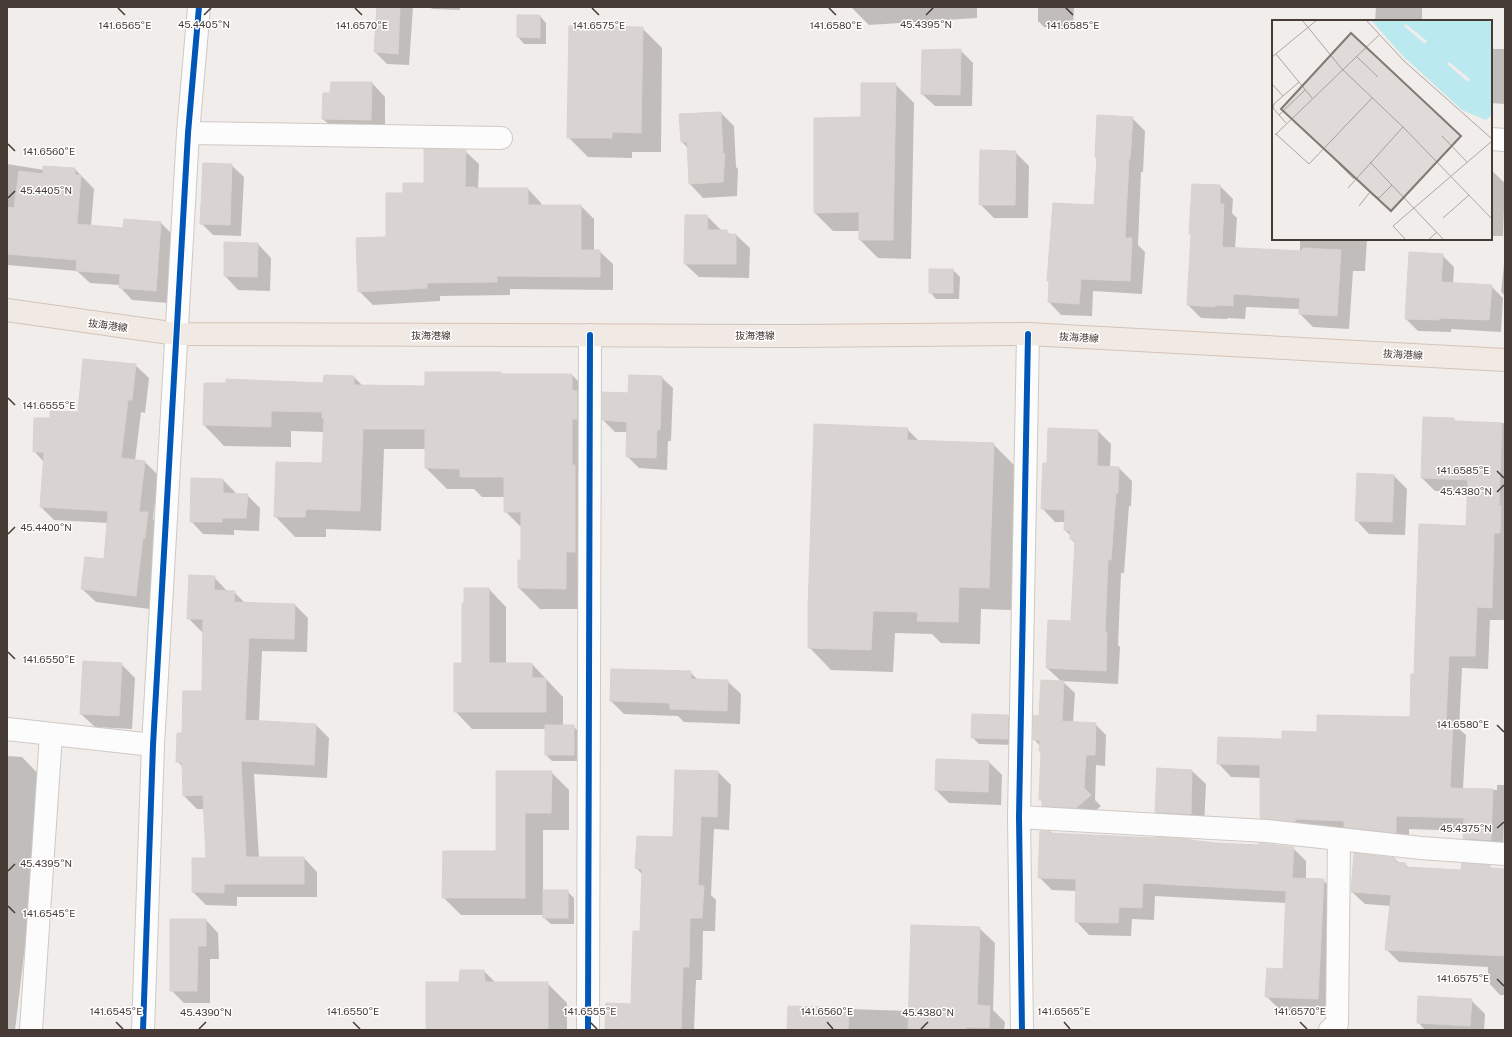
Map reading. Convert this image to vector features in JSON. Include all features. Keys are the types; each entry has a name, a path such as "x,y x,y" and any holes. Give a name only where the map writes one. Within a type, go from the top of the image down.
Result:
{"main road":[{"name":"抜海港線","path":"7,310 177,334 1028,334 1505,360"}],"street":[{"path":"143,1030 153,745 188,133 199,7"},
{"path":"188,133 501,138"},
{"path":"1492,139 1505,140"},
{"path":"1022,1030 1019,816 1028,334"},
{"path":"588,1030 590,335"},
{"path":"7,730 153,745"},
{"path":"31,1030 51,735"},
{"path":"1019,816 1266,831 1420,848 1505,854"},
{"path":"1330,1030 1337,1024 1339,839"}],"building":[{"path":"377,7 400,7 398,54 374,52"},
{"path":"517,15 540,15 540,38 517,37"},
{"path":"569,26 643,27 641,133 612,132 612,138 567,138"},
{"path":"961,49 960,95 921,94 922,50"},
{"path":"331,82 372,82 371,120 322,119 323,93 330,93"},
{"path":"861,83 896,83 893,240 859,240 859,212 814,213 814,118 861,117"},
{"path":"721,112 723,154 725,154 723,182 689,184 687,142 681,142 679,114"},
{"path":"1097,115 1133,117 1129,159 1125,238 1132,238 1130,281 1081,279 1079,304 1048,302 1049,281 1047,281 1053,203 1094,205 1097,157 1095,157"},
{"path":"424,149 466,150 465,187 528,188 528,205 581,205 581,250 600,250 600,277 497,276 497,282 427,283 427,288 358,292 356,238 386,237 386,193 403,193 403,183 424,183"},
{"path":"980,150 1016,151 1015,205 979,205"},
{"path":"203,163 232,164 230,225 200,224"},
{"path":"43,166 75,168 75,175 81,175 77,224 123,228 124,219 161,222 156,291 119,288 120,274 76,271 77,260 7,254 7,207 14,208 19,171 43,174"},
{"path":"1192,184 1220,185 1220,204 1224,204 1222,247 1302,251 1303,248 1341,250 1337,316 1299,314 1300,298 1233,294 1233,306 1215,305 1215,307 1187,305"},
{"path":"685,215 707,215 708,230 727,230 727,234 736,234 736,264 684,264"},
{"path":"224,242 258,243 257,277 224,276"},
{"path":"1409,252 1443,254 1441,282 1492,285 1489,320 1439,318 1439,320 1405,319"},
{"path":"929,269 953,269 953,293 929,293"},
{"path":"83,359 136,364 132,400 128,400 121,458 145,461 139,512 148,512 145,538 143,538 136,596 81,589 85,557 104,559 108,511 40,507 44,452 33,452 34,418 50,418 50,411 78,412"},
{"path":"425,372 572,374 572,390 577,391 577,419 572,419 572,465 575,465 575,552 566,552 566,589 518,588 518,560 521,560 521,512 504,512 504,477 460,477 460,469 425,468 425,429 363,429 360,511 306,509 305,517 274,517 276,462 322,463 324,418 322,418 322,412 271,411 271,427 203,425 204,383 226,383 226,379 323,383 324,375 354,376 354,385 425,386"},
{"path":"629,375 662,376 660,430 657,430 656,458 626,457 627,422 602,420 602,392 628,393"},
{"path":"1423,417 1454,418 1454,421 1502,423 1499,506 1501,506 1500,533 1494,533 1492,608 1477,607 1475,656 1449,656 1446,721 1453,721 1450,788 1493,789 1491,840 1463,838 1464,818 1396,816 1396,833 1344,827 1344,821 1295,819 1295,822 1260,818 1260,765 1217,764 1218,737 1282,739 1282,731 1317,732 1317,715 1410,717 1411,674 1414,674 1419,524 1466,526 1468,480 1421,478"},
{"path":"814,424 908,428 907,440 994,443 989,588 959,587 958,622 917,621 918,612 873,611 871,650 808,648"},
{"path":"1048,428 1098,430 1097,466 1119,467 1118,493 1116,493 1111,560 1108,560 1105,632 1107,632 1106,671 1046,668 1048,620 1071,621 1075,540 1070,539 1070,531 1064,530 1065,510 1041,509 1043,463 1047,463"},
{"path":"1357,473 1394,475 1392,522 1355,521"},
{"path":"191,478 223,479 223,493 248,494 246,518 222,518 222,522 190,522"},
{"path":"189,575 215,576 214,590 235,591 234,602 295,604 294,639 249,638 245,720 316,724 314,765 241,761 246,857 304,857 304,884 224,884 224,893 192,892 192,858 206,858 203,795 183,796 182,762 176,762 177,733 182,733 183,691 202,691 203,619 187,619"},
{"path":"464,588 489,588 489,663 532,663 532,678 546,678 546,712 454,712 454,663 462,663 462,603 464,603"},
{"path":"83,661 122,663 119,716 80,714"},
{"path":"611,669 691,671 691,679 728,680 727,711 670,709 670,703 610,701"},
{"path":"1041,680 1064,681 1062,721 1096,723 1095,755 1086,755 1084,788 1091,795 1076,808 1042,806 1042,800 1039,800 1041,751 1039,751 1040,740 1033,740 1033,715 1039,716"},
{"path":"972,714 1008,715 1008,739 971,738"},
{"path":"545,725 574,725 574,755 545,755"},
{"path":"936,759 989,761 988,792 935,790"},
{"path":"1157,768 1192,770 1191,814 1155,812"},
{"path":"675,770 718,771 717,817 701,816 698,885 704,886 702,918 690,918 689,967 683,967 681,1030 605,1030 606,1003 631,1004 633,931 640,931 642,869 635,868 637,836 673,837"},
{"path":"496,771 552,771 551,813 525,813 525,898 442,898 443,851 496,851"},
{"path":"1040,831 1051,831 1049,833 1190,839 1215,843 1259,845 1259,843 1294,847 1292,878 1324,879 1318,999 1265,997 1267,968 1283,969 1286,891 1143,883 1142,908 1119,907 1118,923 1075,922 1076,879 1038,878"},
{"path":"1354,853 1395,858 1395,862 1406,863 1405,867 1461,870 1462,863 1490,865 1490,868 1505,869 1505,956 1385,950 1391,895 1351,892"},
{"path":"543,890 568,890 568,918 543,918"},
{"path":"170,919 206,919 206,946 198,946 197,991 170,991"},
{"path":"911,925 980,927 977,1005 990,1006 989,1028 966,1027 966,1030 908,1030"},
{"path":"460,970 484,970 485,982 548,982 548,1030 426,1030 426,982 459,982"},
{"path":"1418,996 1472,999 1470,1026 1417,1023"},
{"path":"788,1006 849,1008 848,1030 787,1030"}],"cycle path":[{"path":"143,1030 153,745 188,133 199,7"},
{"path":"1022,1030 1019,817 1028,334"},
{"path":"588,1030 590,335"}]}
